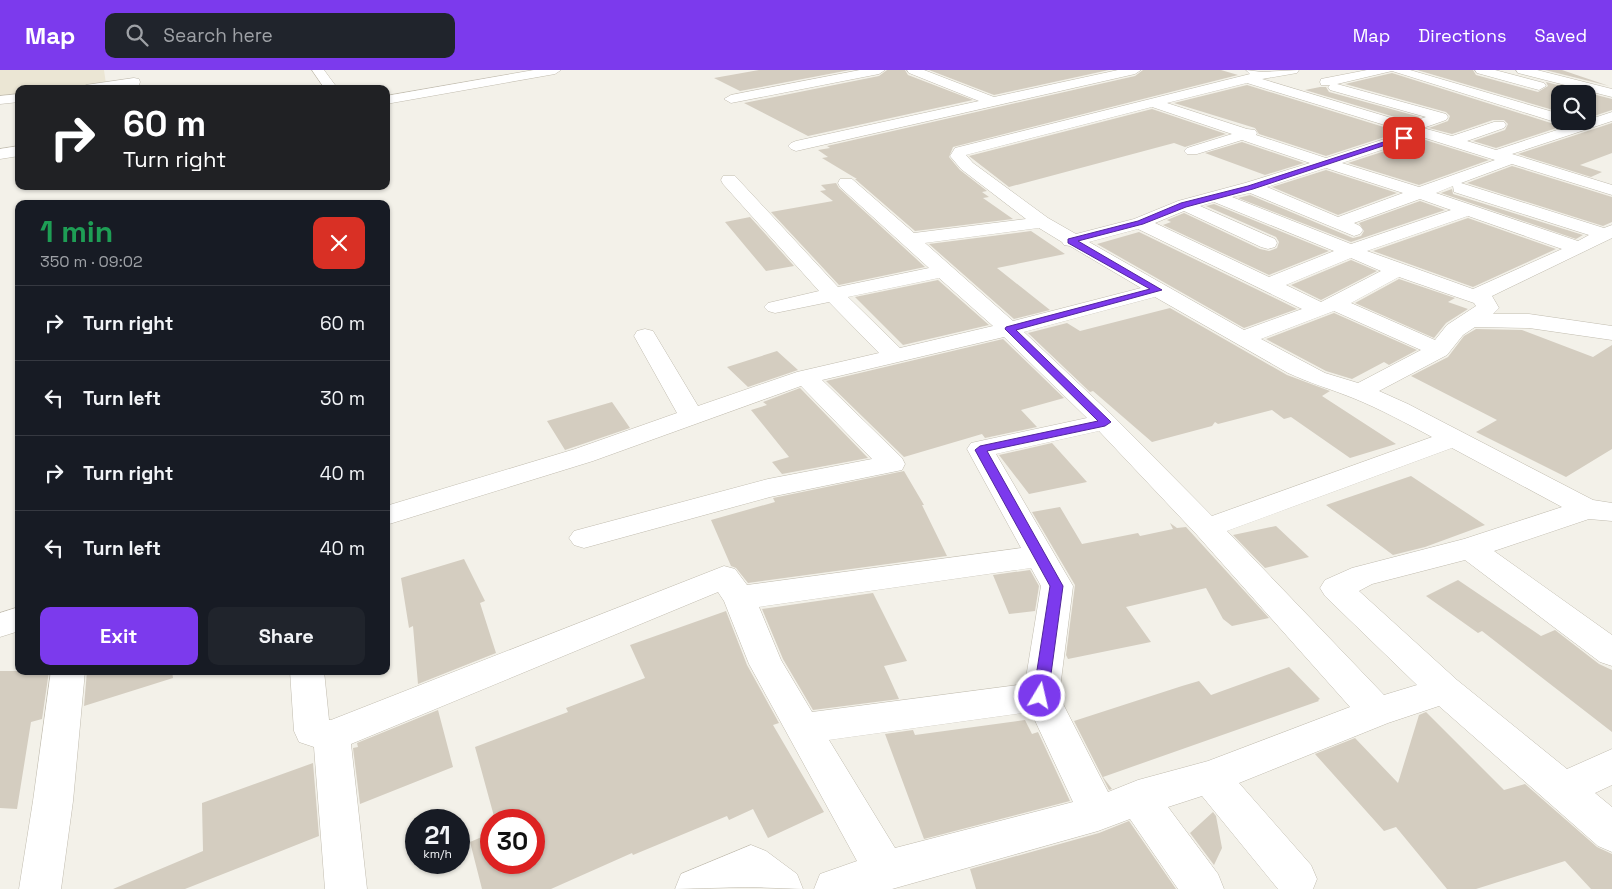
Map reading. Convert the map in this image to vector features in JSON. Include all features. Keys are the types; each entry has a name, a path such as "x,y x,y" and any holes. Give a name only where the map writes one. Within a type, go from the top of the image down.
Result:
{"street":[{"path":"318,70 329,85"},
{"path":"390,89 504,70"},
{"path":"390,99 555,70"},
{"path":"807,70 829,80"},
{"path":"731,99 879,70"},
{"path":"913,70 991,101"},
{"path":"796,146 1135,70"},
{"path":"1293,70 1253,75 960,151 958,156 967,166 1042,222 1071,241 1242,338 1317,378 1360,392 1399,409 1452,439 1599,511"},
{"path":"1286,91 1386,70"},
{"path":"1397,70 1551,116"},
{"path":"1435,70 1551,103"},
{"path":"1481,70 1551,89"},
{"path":"1522,70 1612,93"},
{"path":"1253,75 1286,91 1612,190"},
{"path":"107,85 134,80"},
{"path":"1071,241 1140,223 1184,205 1327,163 1414,130 1440,117 1322,83"},
{"path":"0,100 15,98"},
{"path":"1150,102 1579,248"},
{"path":"1596,107 1609,119"},
{"path":"1596,120 1609,119"},
{"path":"1450,142 1499,125"},
{"path":"1192,151 1269,128"},
{"path":"1338,223 1446,184 1565,130"},
{"path":"0,154 15,152"},
{"path":"1356,153 1383,162"},
{"path":"0,164 15,162"},
{"path":"1419,174 1500,201 1608,232"},
{"path":"1541,182 1558,175"},
{"path":"729,180 834,294 895,356"},
{"path":"846,183 910,238 943,271 1009,329 1105,422 1207,528 1377,712"},
{"path":"1250,187 1378,240"},
{"path":"1500,201 1525,190"},
{"path":"1214,196 1397,270 1485,300"},
{"path":"1184,205 1268,243"},
{"path":"1271,284 1378,240 1467,210"},
{"path":"1186,244 1198,236 1262,214"},
{"path":"910,238 1042,222"},
{"path":"1140,223 1271,284 1439,350"},
{"path":"1360,392 1439,350 1455,330 1488,308 1485,300 1479,294 1579,248 1608,232"},
{"path":"1242,338 1328,307 1397,270"},
{"path":"775,307 943,271"},
{"path":"390,515 584,455 805,377 1009,329 1158,290"},
{"path":"1471,320 1529,321 1612,333"},
{"path":"645,336 692,417"},
{"path":"584,538 768,488 892,464 805,377"},
{"path":"1098,813 1040,696 1057,586 980,450 1105,422"},
{"path":"1207,528 1452,439"},
{"path":"1599,511 1363,576 1336,588 1445,690 1612,833"},
{"path":"1470,548 1612,653"},
{"path":"740,598 1039,556"},
{"path":"307,675 312,731 332,736 724,577 740,598 766,664 885,871"},
{"path":"0,625 15,620"},
{"path":"40,889 53,801 68,675"},
{"path":"835,889 885,871 1098,813 1138,798 1210,777 1377,712 1445,690"},
{"path":"804,728 1040,696"},
{"path":"332,736 346,889"},
{"path":"1564,790 1612,766"},
{"path":"1210,777 1296,879"},
{"path":"1138,798 1203,889"},
{"path":"696,889 751,865 782,889"}],"shaded area":[{"path":"0,70 104,70 106,84 15,85 15,97 0,99"}],"building":[{"path":"759,70 850,70 740,91 714,78"},
{"path":"887,70 905,70 908,75 973,100 808,136 744,103 879,76"},
{"path":"929,70 1109,70 994,95"},
{"path":"1143,70 1221,70 1238,75 953,147 949,157 960,170 987,191 982,192 989,197 983,198 1013,219 915,231 855,179 857,179 822,158 828,157 818,150 830,148 827,146 1135,76"},
{"path":"1417,70 1473,70 1476,75 1538,92 1548,86 1546,82 1558,85 1551,85 1551,109"},
{"path":"1545,70 1562,70 1609,86"},
{"path":"1392,73 1551,123 1551,130 1496,148 1473,141 1505,130 1508,124 1504,120 1493,120 1452,134 1429,128 1448,121 1450,116 1446,112 1345,84"},
{"path":"1247,85 1400,132 1326,156 1259,134 1255,128 1174,103"},
{"path":"1326,87 1329,92 1420,117 1408,121 1305,90"},
{"path":"1596,95 1612,99 1612,110 1596,115"},
{"path":"1152,109 1226,134 1185,147 1174,143 1009,187 969,156"},
{"path":"1612,123 1612,153 1580,165 1602,172 1591,177 1518,154 1591,130 1596,130 1596,128"},
{"path":"1422,139 1489,160 1419,185 1348,163"},
{"path":"1242,142 1304,163 1265,175 1205,153"},
{"path":"1512,166 1612,197 1612,222 1603,226 1467,183"},
{"path":"1326,170 1397,193 1338,215 1272,187"},
{"path":"836,183 839,188 925,267 839,285 771,212 833,201 820,191 826,190 821,185"},
{"path":"1452,189 1453,194 1583,235 1576,239 1441,193"},
{"path":"1250,195 1353,238 1361,236 1364,231 1359,223 1420,201 1445,210 1351,242 1238,198"},
{"path":"1214,204 1329,251 1269,275 1163,225 1171,222 1167,220 1184,213 1260,249 1269,251 1277,248 1279,242 1276,237 1206,206"},
{"path":"750,217 794,266 766,271 725,222"},
{"path":"1468,218 1556,249 1473,287 1373,251"},
{"path":"1031,231 1065,254 997,268 1050,310 1014,319 929,244"},
{"path":"1139,232 1297,309 1244,328 1097,244"},
{"path":"1351,260 1377,271 1321,300 1291,285"},
{"path":"1399,279 1455,298 1448,302 1468,309 1446,323 1434,338 1355,303"},
{"path":"938,280 989,325 903,345 855,297"},
{"path":"1170,308 1287,375 1330,391 1322,396 1396,444 1350,458 1291,417 1284,419 1272,410 1218,424 1215,422 1212,426 1152,442 1093,391 1090,392 1028,333 1067,323 1080,331"},
{"path":"1334,313 1417,350 1389,365 1384,362 1352,379 1326,371 1266,339"},
{"path":"1476,329 1522,330 1593,357 1612,345 1612,449 1566,477 1476,432 1497,420 1411,376 1448,357 1464,336"},
{"path":"1003,339 1064,398 1021,410 1037,427 985,438 982,434 904,457 826,381"},
{"path":"777,351 798,370 748,387 727,367"},
{"path":"800,388 868,458 782,474 772,462 789,457 751,410 767,405 763,402"},
{"path":"612,402 630,428 565,450 547,421"},
{"path":"1052,443 1087,482 1029,494 999,455"},
{"path":"904,471 924,505 922,505 947,556 748,583 736,568 731,566 711,520 775,502 773,498"},
{"path":"1411,476 1485,525 1425,547 1393,555 1326,505"},
{"path":"1060,507 1082,544 1138,533 1140,536 1173,529 1170,523 1177,528 1186,527 1269,618 1232,626 1223,619 1206,588 1126,607 1151,642 1068,659 1066,655 1075,585 1032,512"},
{"path":"1276,526 1309,557 1265,568 1233,535"},
{"path":"464,559 485,601 480,603 496,653 418,684 413,626 409,628 401,578"},
{"path":"1030,570 1039,586 1035,611 1009,614 993,575"},
{"path":"1458,580 1541,636 1555,630 1599,664 1612,670 1612,732 1482,631 1478,633 1426,596"},
{"path":"873,593 907,661 884,666 899,699 813,710 783,659 762,609"},
{"path":"726,611 747,665 779,723 773,725 824,812 768,838 753,809 729,820 727,816 633,855 632,853 551,889 482,889 470,842 480,838 480,874 545,874 545,809 492,809 475,747 568,712 566,708 645,678 630,645"},
{"path":"1289,667 1320,699 1319,701 1103,777 1112,789 1109,790 1074,721 1199,681 1211,695"},
{"path":"0,671 15,671 15,675 48,675 42,719 31,722 17,809 0,808"},
{"path":"87,675 173,675 173,678 84,706"},
{"path":"438,710 453,767 360,804 353,748 358,747 357,743"},
{"path":"1426,712 1504,790 1525,784 1597,847 1612,854 1612,889 1591,889 1565,861 1476,889 1447,889 1396,827 1384,831 1315,754 1355,738 1398,783 1419,715"},
{"path":"1025,720 1032,734 1038,732 1070,801 924,839 885,734 913,730 915,735"},
{"path":"313,763 319,836 185,889 113,889 203,851 202,803"},
{"path":"1213,812 1216,816 1222,848 1214,865 1190,833"},
{"path":"1129,821 1176,889 976,889 970,869 1099,833"}],"route":[{"path":"1040,696 1057,586 980,450 1105,422 1009,329 1158,290 1071,241 1140,223 1184,205 1250,187 1404,138"}]}
